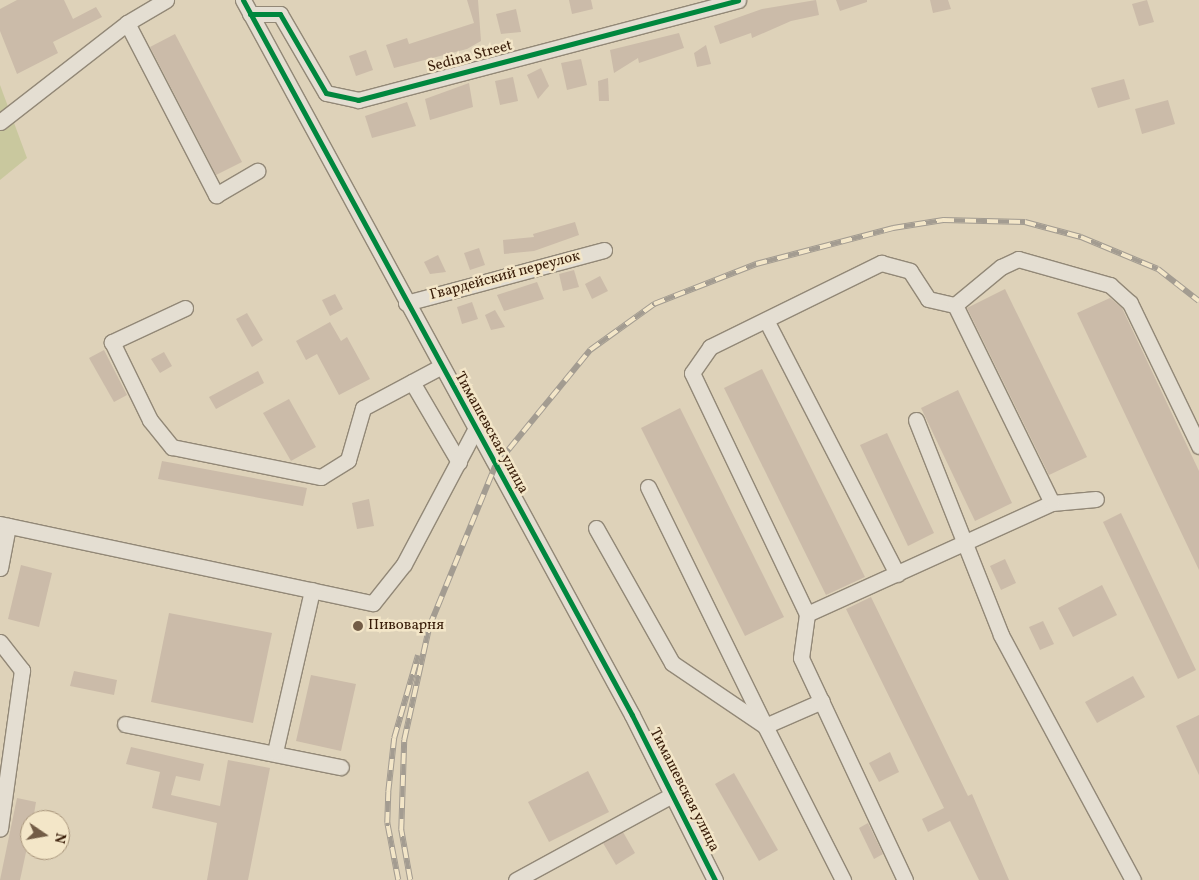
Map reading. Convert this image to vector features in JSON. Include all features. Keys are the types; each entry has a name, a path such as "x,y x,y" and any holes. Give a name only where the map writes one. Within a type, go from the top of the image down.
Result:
{"street":[{"path":"0,122 127,23 166,0"},
{"name":"Sedina Street","path":"247,7 280,14 326,93 358,100 738,0"},
{"name":"Тимашевская улица","path":"247,7 672,795 715,880"},
{"path":"127,23 216,194 257,171"},
{"name":"Гвардейский переулок","path":"406,303 604,250"},
{"path":"955,305 1001,267 1018,260 1110,285 1130,302 1199,446"},
{"path":"905,880 801,658 807,614 692,373 710,347 881,262 910,271 928,299 955,305"},
{"path":"955,305 1052,503"},
{"path":"185,308 112,342 150,420 172,447 321,477 348,460 362,408 440,367"},
{"path":"766,320 897,574"},
{"path":"412,382 459,462"},
{"path":"916,420 968,542 1001,634 1133,880"},
{"path":"0,568 4,525 373,603 404,564 475,430"},
{"path":"648,487 764,726 843,880"},
{"path":"807,614 1052,503 1096,499"},
{"path":"596,528 672,663 764,726"},
{"path":"275,752 312,590"},
{"path":"0,642 22,670 0,828"},
{"path":"764,726 822,701"},
{"path":"125,724 275,752 341,767"},
{"path":"516,880 672,795"}],"green space":[{"path":"0,85 27,158 0,180"}],"building":[{"path":"17,0 64,0 73,19 96,7 102,17 53,42 58,53 17,74 0,31 0,9"},
{"path":"467,0 478,0 481,41 467,49 394,68 386,45 407,38 409,44 474,23"},
{"path":"569,0 591,0 593,9 572,14"},
{"path":"816,0 819,15 791,21 752,38 751,33 720,44 714,26 762,9"},
{"path":"836,0 867,0 867,2 840,11"},
{"path":"930,0 948,0 951,9 933,13"},
{"path":"1147,0 1154,22 1139,26 1132,4"},
{"path":"516,9 521,32 501,34 496,14"},
{"path":"679,33 684,48 639,63 638,58 614,73 610,50"},
{"path":"175,34 242,162 216,175 150,47"},
{"path":"706,45 711,64 697,67 694,53"},
{"path":"366,50 373,70 356,76 349,56"},
{"path":"581,59 587,85 567,90 561,63"},
{"path":"541,68 549,86 538,99 527,75"},
{"path":"513,77 518,101 500,105 495,81"},
{"path":"608,78 609,101 599,101 598,81"},
{"path":"1124,79 1130,99 1098,108 1091,88"},
{"path":"469,83 473,107 430,120 425,99"},
{"path":"1168,100 1175,124 1142,134 1135,109"},
{"path":"407,102 416,126 372,138 365,116"},
{"path":"575,222 579,235 534,251 504,254 503,240 534,237 533,234"},
{"path":"479,248 485,265 470,270 464,253"},
{"path":"438,255 446,272 430,274 424,262"},
{"path":"574,270 579,287 563,291 559,274"},
{"path":"600,276 608,291 592,299 585,284"},
{"path":"537,282 544,299 504,311 497,295"},
{"path":"1005,289 1087,457 1049,475 967,308"},
{"path":"335,294 343,309 330,316 322,300"},
{"path":"1110,298 1122,308 1199,471 1199,570 1077,313"},
{"path":"472,302 478,319 462,324 457,307"},
{"path":"495,310 505,327 491,330 485,315"},
{"path":"247,313 263,340 252,347 236,319"},
{"path":"330,322 341,341 347,337 370,379 339,395 317,354 306,360 296,341"},
{"path":"104,350 127,395 114,402 89,358"},
{"path":"164,352 172,366 160,373 151,359"},
{"path":"762,369 865,577 826,595 724,388"},
{"path":"258,371 264,383 216,409 209,397"},
{"path":"958,390 1012,503 975,521 921,408"},
{"path":"289,399 316,447 291,461 263,413"},
{"path":"680,408 784,617 745,636 641,428"},
{"path":"887,433 934,533 908,546 860,445"},
{"path":"162,461 307,488 303,506 158,479"},
{"path":"369,499 374,526 357,529 352,503"},
{"path":"1121,513 1196,670 1178,679 1103,522"},
{"path":"1005,559 1016,583 1001,590 990,566"},
{"path":"21,565 52,573 39,627 8,619"},
{"path":"1102,585 1117,615 1073,637 1058,608"},
{"path":"871,597 968,796 972,794 1009,880 979,880 950,821 928,832 922,819 944,808 846,609"},
{"path":"169,613 272,633 253,723 151,702"},
{"path":"1043,621 1054,644 1040,650 1029,627"},
{"path":"74,671 117,680 114,695 70,686"},
{"path":"311,675 356,684 341,751 296,741"},
{"path":"1133,676 1145,697 1097,723 1085,702"},
{"path":"1199,715 1199,775 1176,726"},
{"path":"131,747 204,764 200,781 176,776 171,795 220,806 228,760 270,768 248,880 207,880 217,823 152,808 160,772 126,764"},
{"path":"890,752 899,772 879,782 869,763"},
{"path":"588,771 609,812 549,842 528,802"},
{"path":"734,773 778,850 759,861 715,784"},
{"path":"17,798 36,802 35,810 20,810 20,860 24,860 20,880 0,880"},
{"path":"868,823 883,854 874,859 859,828"},
{"path":"623,832 635,853 616,865 603,843"}],"railway":[{"path":"410,880 401,830 404,740 429,627 495,466 590,350 654,304 756,264 893,228 943,220 1025,222 1081,237 1158,269 1199,301"},
{"path":"398,880 387,823 388,792 394,738 418,655"}],"cycle path":[{"path":"243,0 632,715 715,880"},
{"path":"250,14 280,14 326,93 358,100 738,0"}],"place":[{"name":"Пивоварня","path":"358,626"}]}
